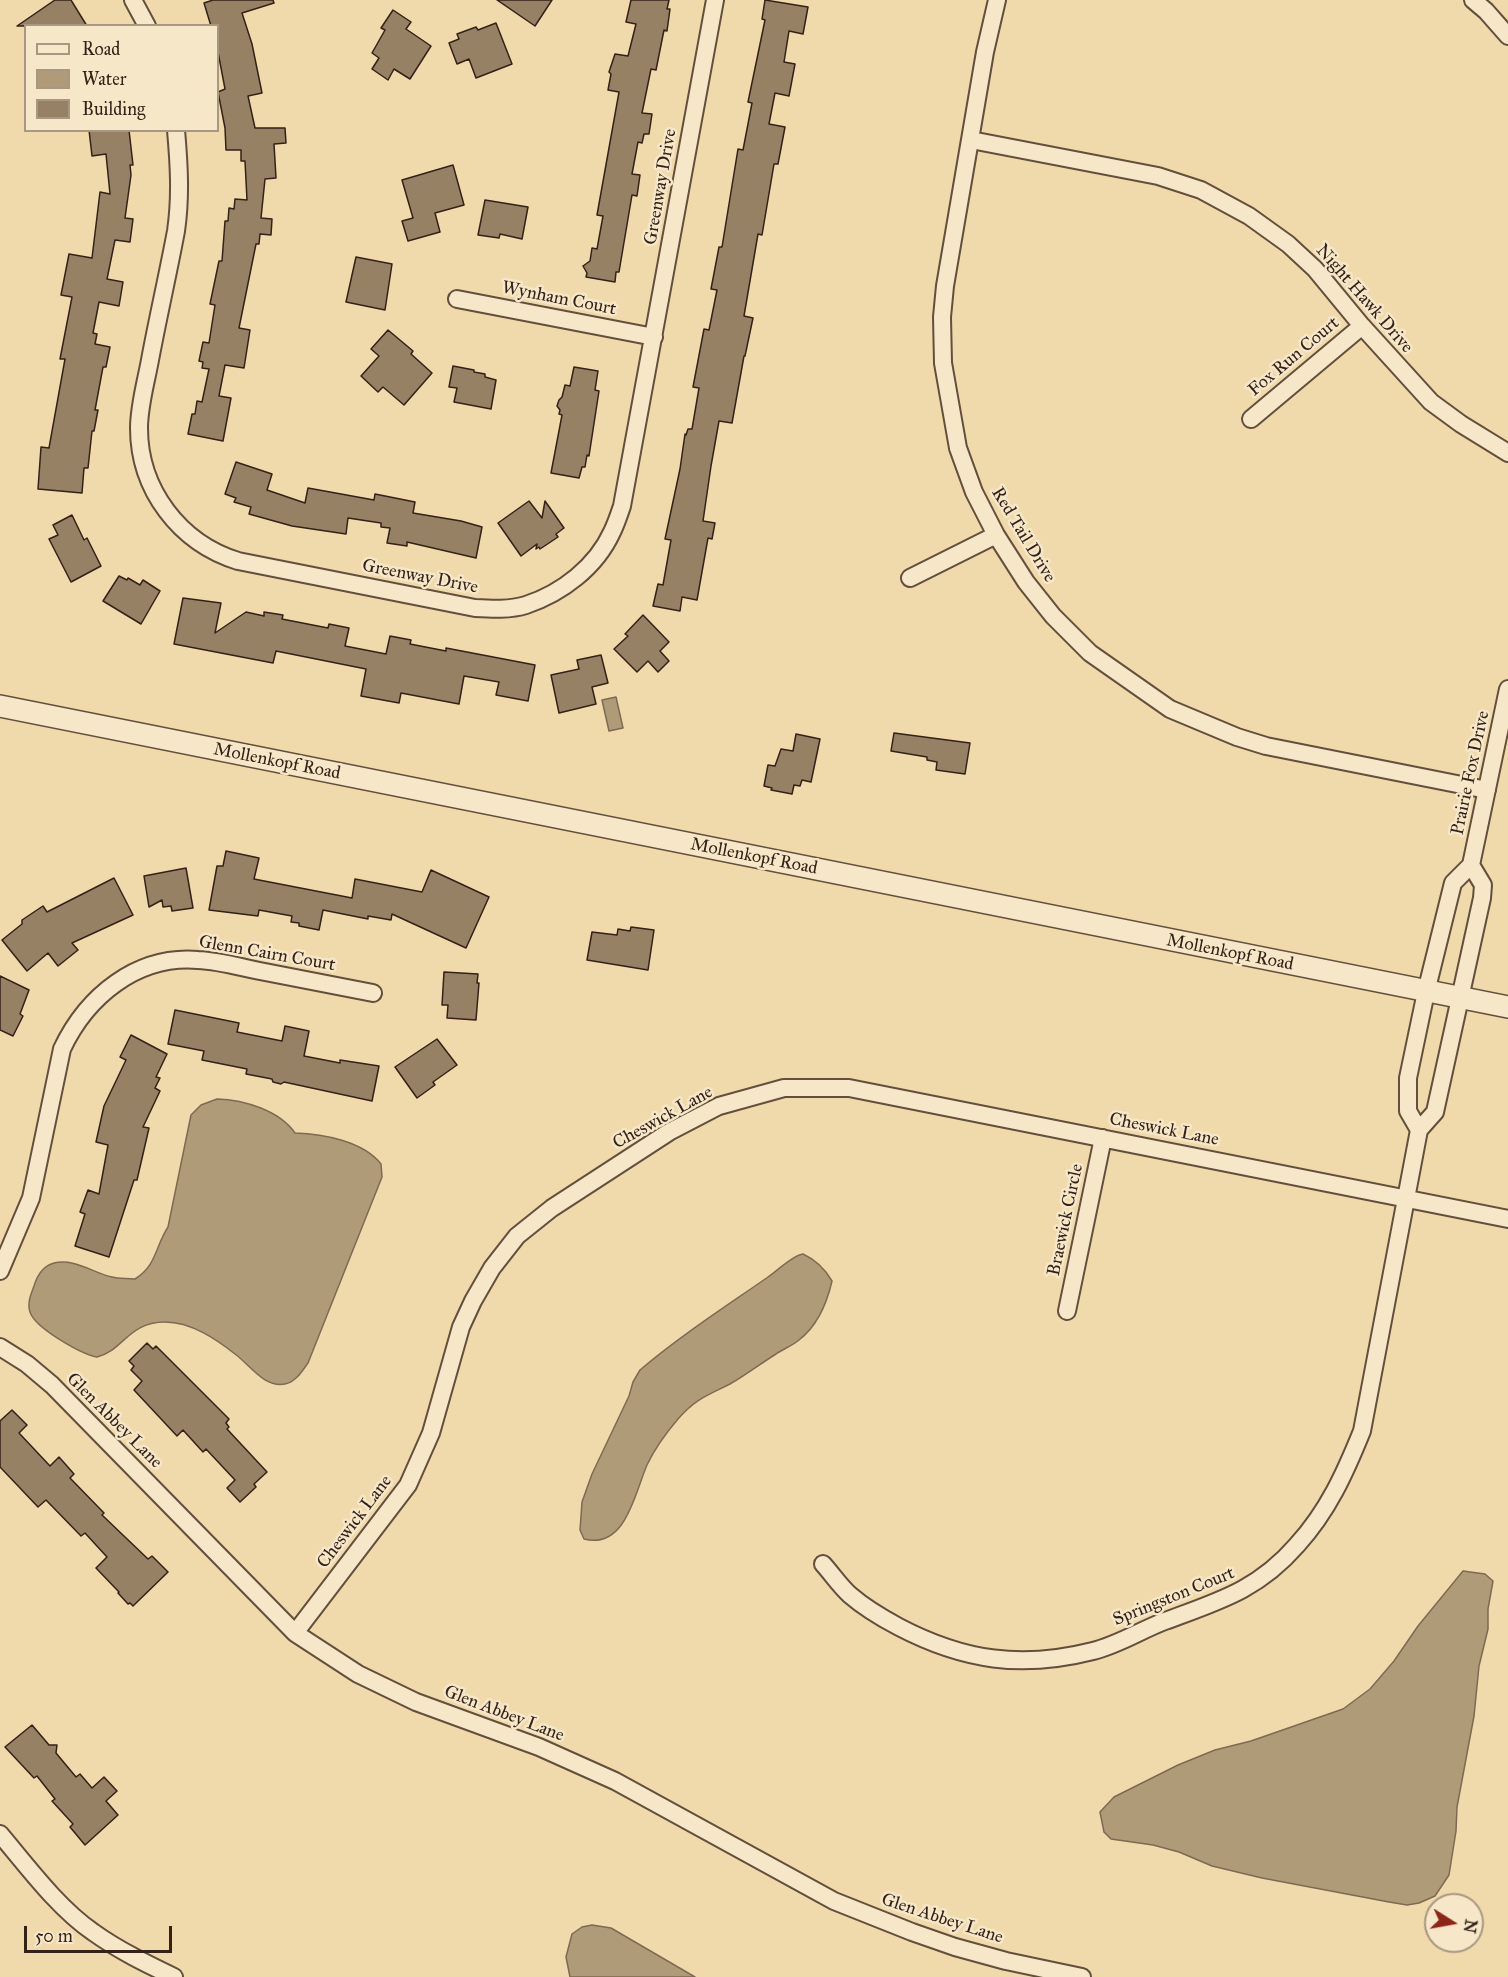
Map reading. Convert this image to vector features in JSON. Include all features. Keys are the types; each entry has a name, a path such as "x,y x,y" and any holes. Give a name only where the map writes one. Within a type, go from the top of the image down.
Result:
{"street":[{"path":"133,0 146,24"},
{"name":"Greenway Drive","path":"176,132 180,181 176,228 139,427 144,465 152,489 166,510 203,546 238,561 475,608 526,605 555,592 573,580 590,564 612,533 622,506 715,0"},
{"name":"Red Tail Drive","path":"997,0 985,52 945,286 942,317 943,363 958,448 974,492 996,535 1026,582 1053,616 1090,653 1170,709 1266,746 1487,790"},
{"path":"1473,0 1508,36"},
{"name":"Night Hawk Drive","path":"971,140 1158,176 1201,190 1249,216 1288,244 1315,269 1362,326 1431,402 1508,453"},
{"name":"Wynham Court","path":"458,299 654,337"},
{"name":"Fox Run Court","path":"1251,419 1362,326"},
{"path":"910,578 996,535"},
{"name":"Prairie Fox Drive","path":"1426,992 1453,884 1471,865 1508,689"},
{"name":"Mollenkopf Road","path":"0,706 1508,1007"},
{"path":"1461,998 1483,885 1471,865"},
{"name":"Glenn Cairn Court","path":"0,1271 31,1198 62,1049 75,1024 93,1002 112,985 131,973 149,966 168,961 198,960 373,993"},
{"path":"1419,1130 1408,1111 1408,1078 1426,992"},
{"name":"Springston Court","path":"823,1564 849,1594 875,1614 913,1634 939,1646 963,1653 1013,1660 1042,1660 1096,1650 1227,1598 1249,1587 1272,1569 1297,1546 1321,1515 1344,1477 1362,1431 1419,1130 1435,1112 1461,998"},
{"name":"Cheswick Lane","path":"295,1633 408,1485 431,1433 461,1327 492,1268 517,1236 552,1208 669,1132 719,1106 784,1088 849,1088 1406,1198"},
{"name":"Braewick Circle","path":"1067,1311 1102,1138"},
{"path":"1406,1198 1508,1219"},
{"name":"Glen Abbey Lane","path":"0,1347 27,1364 52,1384 295,1633 358,1674 391,1691 539,1747 615,1781 834,1901 955,1947 1082,1977"},
{"path":"0,1834 55,1897 92,1932 139,1960 174,1977"}],"water":[{"path":"616,697 623,728 609,731 602,700"},
{"path":"217,1099 249,1104 270,1112 280,1118 295,1133 330,1137 353,1144 373,1156 381,1164 382,1177 308,1363 296,1379 285,1384 270,1383 220,1343 203,1332 184,1325 165,1322 142,1327 106,1354 97,1357 70,1346 49,1332 40,1325 29,1309 37,1279 50,1264 62,1262 77,1264 115,1278 135,1279 148,1268 168,1227 191,1115 201,1105"},
{"path":"803,1254 820,1265 832,1281 824,1306 811,1328 793,1344 736,1381 702,1398 684,1412 661,1441 647,1465 633,1503 619,1528 610,1536 598,1540 584,1539 580,1530 582,1502 592,1474 640,1370 671,1345 790,1260"},
{"path":"1463,1571 1485,1574 1493,1581 1488,1609 1488,1629 1479,1666 1474,1716 1457,1807 1456,1831 1449,1875 1437,1893 1424,1893 1424,1901 1407,1905 1262,1878 1212,1866 1179,1852 1153,1845 1111,1839 1104,1832 1100,1812 1114,1797 1178,1765 1215,1750 1251,1741 1343,1709 1370,1689 1394,1661 1418,1626"},
{"path":"592,1925 611,1928 695,1977 570,1977 566,1957 572,1934 582,1927"}],"building":[{"path":"55,0 71,0 86,24 24,24 24,26 17,26"},
{"path":"213,0 273,0 274,3 242,13 252,44 262,93 248,96 255,128 285,128 286,143 274,144 276,178 265,179 261,218 272,219 271,235 260,234 259,244 256,244 239,328 250,330 244,368 225,365 219,396 231,398 223,441 188,434 197,401 202,402 209,369 202,368 203,362 199,361 203,342 209,343 215,305 210,304 219,261 222,261 225,221 228,221 229,208 234,209 235,199 247,200 245,161 241,161 241,150 226,150 225,128 219,97 219,92 225,89 219,57 219,24 210,24 204,3"},
{"path":"497,0 552,0 535,26"},
{"path":"631,0 669,0 667,9 670,9 667,31 664,30 656,70 651,69 642,113 652,114 649,134 644,134 642,143 638,142 632,174 640,175 637,196 632,195 619,272 616,272 615,282 586,277 587,273 583,266 590,261 592,248 597,249 603,216 597,215 619,92 608,90 611,74 609,72 615,54 628,56 636,24 626,22"},
{"path":"765,0 808,7 803,34 789,31 784,62 795,64 789,96 775,93 769,124 785,127 778,164 774,164 762,235 758,234 744,316 753,318 732,423 719,421 711,466 703,521 715,523 712,539 708,538 697,600 682,597 680,611 653,606 658,584 663,585 671,540 665,539 685,434 688,429 692,429 699,388 693,387 704,329 709,330 717,290 711,289 719,247 722,247 738,149 743,150 752,103 748,102 765,20 762,19"},
{"path":"393,10 411,22 406,29 431,46 410,79 394,69 388,80 372,69 379,58 372,53 385,30 381,28"},
{"path":"496,23 512,64 476,78 469,59 457,64 449,43 459,39 457,34 476,27 478,30"},
{"path":"89,132 129,132 133,165 130,165 131,175 125,218 133,219 130,242 115,240 107,279 123,282 119,306 99,302 93,333 97,334 95,344 110,347 106,367 103,367 88,468 84,468 82,493 38,489 41,447 49,448 65,359 60,359 72,297 61,295 69,254 92,258 100,192 110,194 106,154 92,156"},
{"path":"453,165 464,205 435,213 440,232 408,241 402,221 413,218 402,180"},
{"path":"485,200 528,207 522,239 500,234 499,238 478,235"},
{"path":"356,257 392,264 385,310 346,302"},
{"path":"388,330 413,351 411,354 432,373 404,405 383,387 378,392 361,376 379,356 371,349"},
{"path":"453,366 474,370 474,372 485,374 485,377 496,380 491,409 454,402 457,388 449,387"},
{"path":"574,367 598,371 595,390 599,391 589,456 587,455 585,467 582,467 579,478 551,473 562,415 559,414 560,410 557,406 565,385 570,386"},
{"path":"236,462 272,474 267,490 305,503 308,488 374,500 375,494 415,502 413,513 482,527 476,558 407,542 407,546 387,543 390,528 381,527 381,523 348,518 346,534 292,526 249,514 251,507 234,502 236,498 225,494"},
{"path":"529,501 542,518 545,501 564,528 556,534 558,537 540,549 539,547 536,549 537,544 521,556 498,523"},
{"path":"72,515 84,540 87,538 101,566 71,582 49,539 58,535 53,525"},
{"path":"119,576 140,585 143,580 160,591 141,624 103,601"},
{"path":"183,598 221,603 215,633 246,612 264,616 264,612 283,615 282,619 328,628 329,624 349,628 345,646 386,654 390,636 411,640 410,644 446,651 446,648 535,665 528,701 496,695 499,682 464,676 459,704 401,693 399,703 361,696 366,669 276,651 273,663 174,644"},
{"path":"643,615 669,642 660,651 669,661 658,672 648,661 637,672 614,649 628,636 625,634"},
{"path":"601,655 608,683 592,687 596,704 559,713 551,675 579,669 577,660"},
{"path":"894,733 970,743 965,774 936,770 937,762 927,760 927,757 891,751"},
{"path":"796,734 820,739 811,782 802,780 800,786 794,785 792,794 771,790 772,788 764,786 768,765 775,766 781,749 793,751"},
{"path":"226,851 259,858 254,879 352,898 355,879 422,892 431,870 489,897 466,948 392,914 391,920 368,916 368,919 323,910 319,930 291,922 292,916 259,910 258,916 209,910 217,866 223,866"},
{"path":"186,868 193,908 172,911 171,906 163,907 162,900 149,907 144,876"},
{"path":"114,878 133,915 72,943 78,950 58,966 48,953 27,971 2,940 22,924 22,920 43,906 47,912"},
{"path":"631,927 654,930 648,970 587,960 592,932 617,935 618,929 630,931"},
{"path":"444,972 478,974 476,1020 447,1018 448,1005 442,1005"},
{"path":"0,976 29,990 20,1014 23,1016 13,1036 0,1030"},
{"path":"175,1010 239,1023 237,1032 282,1041 285,1026 309,1031 304,1056 340,1063 340,1060 379,1066 372,1101 284,1082 281,1084 273,1082 272,1079 246,1074 247,1069 202,1060 204,1051 168,1044"},
{"path":"131,1035 167,1054 156,1077 160,1078 155,1088 160,1091 143,1127 149,1128 137,1180 134,1180 109,1257 75,1246 85,1214 80,1212 88,1190 99,1194 108,1145 96,1142 104,1106 126,1060 120,1057"},
{"path":"437,1039 457,1065 433,1082 435,1085 417,1098 395,1067"},
{"path":"147,1343 153,1349 156,1346 229,1419 226,1423 229,1427 227,1429 267,1472 254,1484 256,1487 240,1502 227,1488 235,1480 206,1449 203,1452 183,1430 177,1436 134,1390 142,1381 131,1370 134,1366 129,1361"},
{"path":"12,1410 27,1425 19,1433 50,1466 59,1457 74,1474 70,1478 104,1513 102,1515 148,1559 152,1556 168,1572 133,1606 128,1604 96,1568 107,1557 85,1533 81,1536 46,1500 38,1507 0,1467 0,1421"},
{"path":"32,1725 49,1745 57,1745 56,1753 76,1777 80,1774 92,1788 104,1777 117,1791 106,1801 118,1815 85,1845 70,1827 73,1824 52,1801 55,1799 37,1776 34,1778 5,1747"}]}
